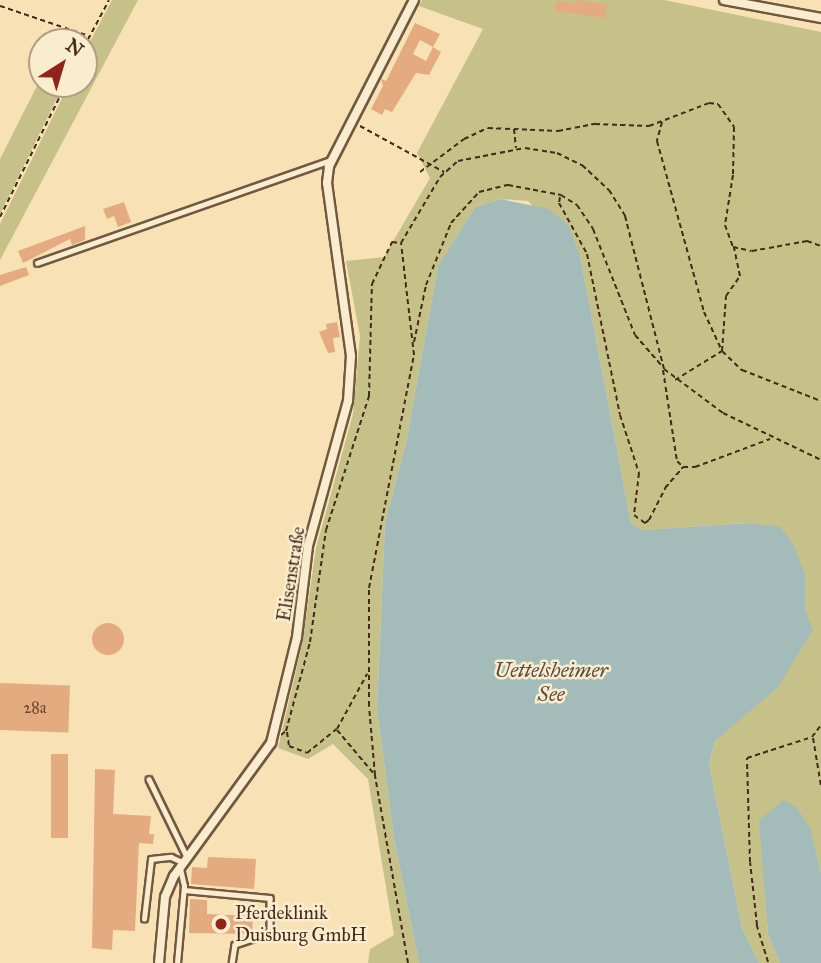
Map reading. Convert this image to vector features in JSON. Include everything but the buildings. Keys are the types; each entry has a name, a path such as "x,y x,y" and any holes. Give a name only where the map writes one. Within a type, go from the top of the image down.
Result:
{"street":[{"name":"Elisenstraße","path":"159,963 165,897 183,863 271,743 297,637 308,546 348,401 351,356 327,183 331,160 414,0"},
{"path":"724,0 821,18"}],"lane":[{"path":"37,263 331,160"},
{"path":"149,779 183,863 180,963"},
{"path":"144,919 151,859 171,856 183,863"},
{"path":"184,890 271,898 270,933 235,945 232,963"}],"path":[{"path":"93,28 109,0"},
{"path":"0,6 65,28"},
{"path":"0,218 59,98"},
{"path":"420,172 464,139 488,128 514,127 558,131 595,124 649,126 709,103 718,104 731,118 733,175 725,225 740,276 726,296 722,351"},
{"path":"663,120 657,141 704,312 722,351 742,370 821,401"},
{"path":"350,121 445,173"},
{"path":"514,127 516,149"},
{"path":"413,345 401,243 445,173 458,162 516,149 557,153 582,165 609,190 625,216 664,369 675,380 771,438 821,460"},
{"path":"408,963 375,775 368,671 372,553 403,416 413,345 435,257 464,204 479,192 508,185 561,195 577,205 593,229 635,335 653,361 662,365"},
{"path":"561,195 559,203 587,254 620,415 639,472 634,515 645,523 649,520 665,488 683,467"},
{"path":"733,247 762,250 807,241 821,246"},
{"path":"368,671 337,729 307,753 289,746 286,731 310,642 326,530 369,396 372,284 392,242 401,243"},
{"path":"675,380 722,351"},
{"path":"664,369 677,461 683,467 695,467 771,438"},
{"path":"768,962 757,925 750,862 747,758 812,737 821,725"},
{"path":"337,729 375,775"},
{"path":"271,743 286,731"},
{"path":"812,737 821,786"}],"shaded area":[{"path":"112,0 138,0 98,75 97,28"},
{"path":"422,0 664,0 821,32 821,873 811,834 821,893 764,880 768,934 780,963 759,963 742,928 709,764 715,741 731,724 805,610 805,575 749,523 642,530 631,523 580,255 528,201 500,199 475,207 438,266 406,443 385,523 377,709 394,839 419,963 368,963 370,949 394,935 368,779 333,744 308,759 278,748 302,645 316,548 353,414 360,336 346,261 384,257 430,178 417,153 483,29 419,6"},
{"path":"31,98 57,98 0,214 0,159"},
{"path":"62,98 86,98 0,260 0,224"}],"water":[{"name":"Uettelsheimer See","path":"500,199 549,209 568,225 580,255 631,523 642,530 749,523 780,527 794,545 805,575 805,610 813,630 777,688 715,741 709,764 742,928 759,963 419,963 394,839 377,709 385,523 406,443 438,266 475,207"},
{"path":"784,800 797,808 810,828 821,873 821,963 780,963 768,934 759,820"}],"place":[{"name":"Pferdeklinik Duisburg GmbH","path":"221,924"}]}
